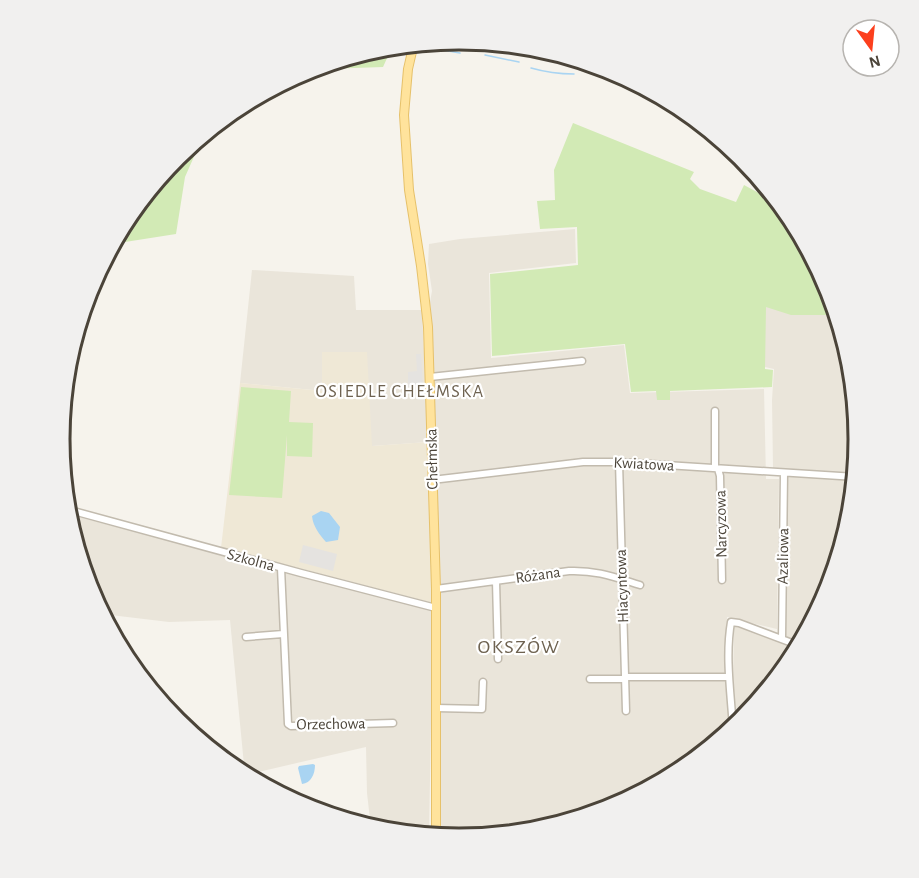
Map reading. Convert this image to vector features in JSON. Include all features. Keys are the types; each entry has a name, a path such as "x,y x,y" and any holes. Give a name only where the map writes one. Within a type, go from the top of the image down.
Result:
{"main road":[{"name":"Chełmska","path":"412,53 404,102 404,131 409,190 428,320 436,589 436,828"}],"street":[{"path":"430,377 582,361"},
{"name":"Narcyzowa","path":"715,411 716,468 720,476 722,580"},
{"name":"Kwiatowa","path":"432,480 583,462 619,462 847,476"},
{"name":"Hiacyntowa","path":"619,462 626,711"},
{"name":"Azaliowa","path":"782,639 784,472"},
{"name":"Szkolna","path":"77,512 436,608"},
{"name":"Orzechowa","path":"281,568 288,724 291,726 393,723"},
{"name":"Różana","path":"436,589 569,571 595,572 640,585"},
{"path":"496,581 498,659"},
{"path":"732,717 729,677 731,622 791,643"},
{"path":"246,637 283,634"},
{"path":"590,679 729,677"},
{"path":"436,708 482,709 483,682"}],"shaded area":[{"path":"575,229 576,263 489,273 491,358 624,345 630,393 764,389 766,479 779,479 777,629 727,617 725,648 729,719 676,763 609,799 535,821 485,828 441,828 440,598 430,302 432,291 428,264 429,244 460,239"},
{"path":"252,270 354,276 356,310 422,310 428,442 372,446 323,391 240,383"},
{"path":"765,306 828,315 836,338 846,388 848,464 846,490 836,540 809,611 797,634 769,676 736,713 733,679 734,628 738,626 784,643 786,468 773,468 774,369 765,367"},
{"path":"322,352 367,352 372,446 428,442 433,603 221,548 240,383 322,391"},
{"path":"416,354 421,354 423,386 408,387 408,372 417,371"},
{"path":"77,517 433,610 429,827 370,818 366,747 258,772 244,764 230,620 169,622 112,615 91,564"},
{"path":"303,545 337,554 333,571 299,562"}],"green space":[{"path":"388,56 383,67 339,69"},
{"path":"573,123 694,172 690,179 700,189 736,202 744,185 769,201 797,244 828,315 791,315 766,307 765,369 773,370 772,387 670,391 670,400 657,400 656,391 631,392 625,344 492,356 490,274 578,265 577,227 540,229 537,201 555,200 554,170"},
{"path":"196,153 185,177 176,234 125,242 150,202"},
{"path":"241,387 291,391 289,422 313,423 312,457 287,456 287,435 282,498 229,495"}],"water":[{"path":"321,511 329,513 340,527 338,540 326,542 317,530 312,516"},
{"path":"313,764 315,768 312,778 302,784 299,766"}],"waterway":[{"path":"442,50 460,53"},
{"path":"485,55 519,62"},
{"path":"531,68 574,74"},
{"path":"589,73 599,75"}],"district":[{"name":"OSIEDLE CHEŁMSKA","path":"400,392"},
{"name":"OKSZÓW","path":"519,647"}]}
